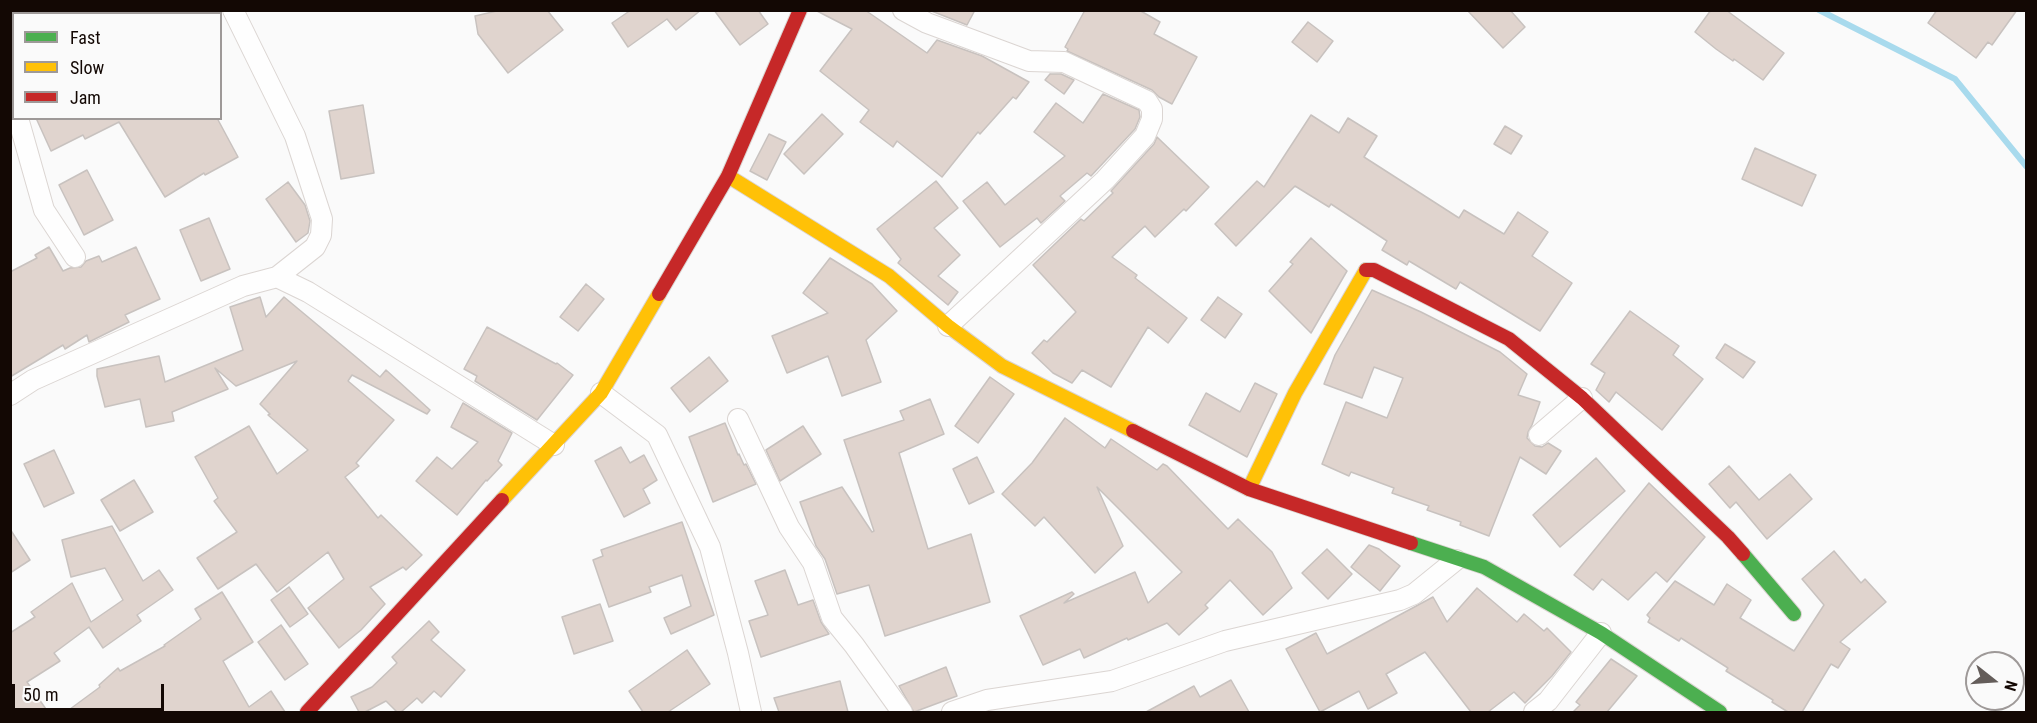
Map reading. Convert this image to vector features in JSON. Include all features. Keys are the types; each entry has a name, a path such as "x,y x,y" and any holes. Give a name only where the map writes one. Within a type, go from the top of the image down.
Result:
{"street":[{"path":"10,395 33,380 222,295 243,286 277,277 315,247 321,235 322,219 295,136 233,10"},
{"path":"307,712 601,393 728,176 800,10"},
{"path":"903,10 927,23 1029,61 1064,62 1146,102 1152,109 1152,119 1145,136 1105,180 948,326"},
{"path":"19,120 44,210 75,257"},
{"path":"728,176 889,276 948,326 1002,366 1249,489 1456,560 1484,567 1601,633 1720,712"},
{"path":"1249,489 1295,393 1364,273 1370,269 1379,271 1509,339 1582,398 1728,537 1794,614"},
{"path":"277,277 308,292 554,445"},
{"path":"601,393 657,435 710,546 751,712"},
{"path":"1539,435 1582,398"},
{"path":"738,419 789,527 813,563 832,618 902,712"},
{"path":"952,712 987,700 1112,681 1225,641 1400,600 1414,594 1456,560"},
{"path":"1534,712 1548,701 1601,633"}],"building":[{"path":"501,10 547,10 563,30 508,73 478,34 475,16"},
{"path":"631,10 701,10 676,30 667,19 628,47 612,23"},
{"path":"714,10 758,10 768,24 740,45"},
{"path":"815,10 865,10 927,53 937,40 982,56 1029,82 1016,99 1013,97 980,134 978,132 942,177 897,141 893,147 860,122 869,110 820,71 852,29"},
{"path":"929,10 975,10 967,25"},
{"path":"1085,10 1139,10 1160,22 1154,34 1197,57 1172,104 1152,90 1067,51 1065,47"},
{"path":"1467,10 1510,10 1525,27 1503,48"},
{"path":"1711,10 1726,10 1784,53 1763,80 1695,32"},
{"path":"1937,10 2017,10 1992,45 1988,42 1976,58 1928,23"},
{"path":"1308,22 1333,41 1317,62 1292,42"},
{"path":"1050,74 1061,74 1074,80 1064,94 1045,80"},
{"path":"1103,94 1139,110 1140,117 1135,129 1091,176 1087,173 1060,196 1065,201 1041,223 1037,218 1000,247 963,201 987,182 1005,205 1065,156 1034,132 1056,103 1083,123"},
{"path":"363,105 374,173 341,179 329,111"},
{"path":"822,114 843,134 804,174 784,154"},
{"path":"1311,115 1339,133 1348,118 1377,136 1364,157 1459,218 1464,210 1504,234 1518,212 1548,232 1532,256 1572,283 1540,331 1460,282 1456,289 1409,261 1407,265 1382,250 1387,241 1331,204 1329,207 1295,186 1236,246 1215,224 1257,181 1264,187"},
{"path":"37,120 218,120 238,157 205,175 204,173 165,197 119,122 85,139 83,135 51,151"},
{"path":"1505,126 1522,136 1511,154 1494,144"},
{"path":"769,134 786,142 767,180 750,171"},
{"path":"1157,137 1209,187 1186,211 1184,209 1155,237 1145,226 1112,257 1137,275 1135,278 1187,318 1168,343 1148,327 1111,387 1082,370 1072,383 1053,373 1032,353 1044,340 1047,342 1076,312 1033,265 1081,219 1084,221 1113,193 1111,191 1154,144"},
{"path":"1755,148 1816,175 1802,206 1742,179"},
{"path":"87,170 113,220 84,235 59,185"},
{"path":"936,181 958,208 934,228 960,255 938,276 958,292 948,305 898,263 901,259 877,229"},
{"path":"288,182 305,205 310,221 308,233 296,242 266,199"},
{"path":"209,218 230,269 201,281 180,230"},
{"path":"1311,238 1347,271 1311,333 1269,291 1293,264 1290,262"},
{"path":"49,247 63,271 81,267 86,261 99,256 102,262 136,247 160,299 125,315 129,322 89,342 87,335 65,349 63,345 10,377 10,272 37,258 35,255"},
{"path":"830,258 872,284 897,311 866,340 881,382 842,396 828,356 787,373 772,336 828,313 803,293"},
{"path":"586,284 604,299 578,331 560,317"},
{"path":"1372,290 1500,352 1527,374 1518,395 1540,402 1527,438 1535,446 1542,447 1548,443 1561,451 1546,474 1520,457 1489,536 1460,525 1461,522 1427,510 1429,506 1392,493 1394,488 1351,472 1349,476 1322,464 1346,402 1387,418 1403,378 1374,367 1362,398 1324,384 1335,355"},
{"path":"260,297 266,317 284,297 380,377 386,370 430,410 427,414 352,375 348,381 394,420 356,463 359,466 345,477 378,518 381,515 422,555 406,570 403,567 370,587 385,604 361,630 339,648 308,608 344,579 328,552 277,592 256,564 218,589 197,558 237,532 214,501 218,498 195,457 249,426 277,474 308,450 268,415 270,414 260,404 297,361 236,386 215,368 228,389 172,412 174,421 146,427 140,399 105,407 97,376 97,369 159,356 165,382 243,350 230,307"},
{"path":"1218,297 1242,314 1225,338 1201,320"},
{"path":"1630,311 1679,346 1673,355 1703,379 1662,430 1616,392 1609,402 1596,390 1605,373 1591,364"},
{"path":"487,327 557,363 573,375 537,420 475,381 477,376 464,369"},
{"path":"1725,344 1755,362 1743,378 1716,358"},
{"path":"709,357 728,381 690,412 671,388"},
{"path":"990,377 1014,394 978,443 955,426"},
{"path":"1255,383 1277,394 1247,457 1189,425 1206,393 1240,412"},
{"path":"930,399 944,434 899,453 928,549 971,534 990,602 885,636 869,585 837,594 825,559 816,546 800,502 842,487 872,532 874,531 844,440 904,420 900,411"},
{"path":"463,403 512,433 498,461 502,465 486,480 457,515 416,481 437,457 452,469 478,442 451,427"},
{"path":"1065,418 1105,448 1111,439 1157,470 1163,464 1167,466 1228,529 1238,519 1272,552 1292,588 1263,615 1230,580 1205,605 1208,608 1179,635 1167,623 1084,658 1080,649 1043,665 1020,616 1072,592 1074,594 1064,603 1135,572 1148,603 1182,572 1097,487 1123,546 1095,573 1044,517 1035,526 1002,494 1032,463"},
{"path":"725,423 738,455 744,465 746,464 756,484 713,502 689,437"},
{"path":"803,426 821,454 780,481 766,450"},
{"path":"621,447 630,463 644,455 657,480 643,489 650,503 624,517 595,461"},
{"path":"54,450 74,493 44,507 24,464"},
{"path":"977,457 994,492 969,504 953,469"},
{"path":"1596,458 1625,491 1560,547 1533,515"},
{"path":"1729,466 1759,500 1790,474 1812,499 1767,539 1736,502 1730,508 1709,484"},
{"path":"134,480 153,512 120,531 101,500"},
{"path":"1649,483 1705,537 1667,582 1656,572 1628,600 1602,579 1593,590 1574,575"},
{"path":"682,522 714,615 671,634 664,618 691,606 682,575 649,587 651,592 609,607 593,560 603,556 601,550"},
{"path":"112,526 143,581 159,570 173,590 137,615 141,621 103,648 89,627 54,653 60,661 27,682 48,712 10,712 10,633 35,617 31,612 72,583 91,622 123,600 105,568 71,577 62,540"},
{"path":"10,529 30,560 10,573"},
{"path":"1369,545 1379,549 1400,566 1380,591 1351,567"},
{"path":"1327,549 1352,574 1328,599 1302,573"},
{"path":"1834,551 1861,583 1865,579 1886,602 1840,642 1850,649 1838,668 1831,664 1802,712 1788,712 1726,671 1728,668 1681,638 1679,641 1648,622 1650,618 1647,615 1675,581 1714,605 1727,584 1751,600 1740,618 1794,651 1824,605 1802,579"},
{"path":"785,570 798,605 813,600 821,622 829,634 761,657 749,621 768,615 755,581"},
{"path":"289,587 308,614 290,627 271,600"},
{"path":"1477,588 1517,622 1524,614 1544,631 1547,628 1571,652 1552,676 1525,703 1514,692 1488,712 1471,712 1425,652 1386,674 1397,693 1368,709 1359,691 1320,712 1286,649 1316,633 1327,654 1433,597 1447,622"},
{"path":"222,592 253,642 223,661 249,707 271,691 285,712 66,712 100,687 99,685 118,668 120,671 165,646 201,619 195,609"},
{"path":"600,604 613,641 574,654 562,617"},
{"path":"429,621 439,632 431,640 465,670 441,697 434,691 422,703 417,698 401,712 397,712 386,701 365,712 359,712 351,697 372,687 397,663 392,657"},
{"path":"281,625 308,664 285,680 258,642"},
{"path":"687,650 710,684 668,712 643,712 629,691"},
{"path":"1611,659 1637,676 1607,712 1573,712 1580,705 1576,702"},
{"path":"946,667 957,696 914,712 899,686"},
{"path":"1231,680 1249,712 1146,712 1194,686 1200,697"},
{"path":"840,681 848,712 779,712 774,698"}],"waterway":[{"path":"1819,10 1955,79 2026,166"}],"traffic: fast":[{"path":"1411,543 1484,567 1601,633 1720,712"},
{"path":"1743,554 1794,614"}],"traffic: slow":[{"path":"728,176 889,276 948,326 1002,366 1133,431"},
{"path":"1249,489 1295,393 1366,270"},
{"path":"502,500 601,393 659,294"}],"traffic: jam":[{"path":"659,294 728,176 800,10"},
{"path":"1366,270 1374,270 1509,339 1582,398 1743,554"},
{"path":"1133,431 1249,489 1411,543"},
{"path":"307,712 502,500"}]}
